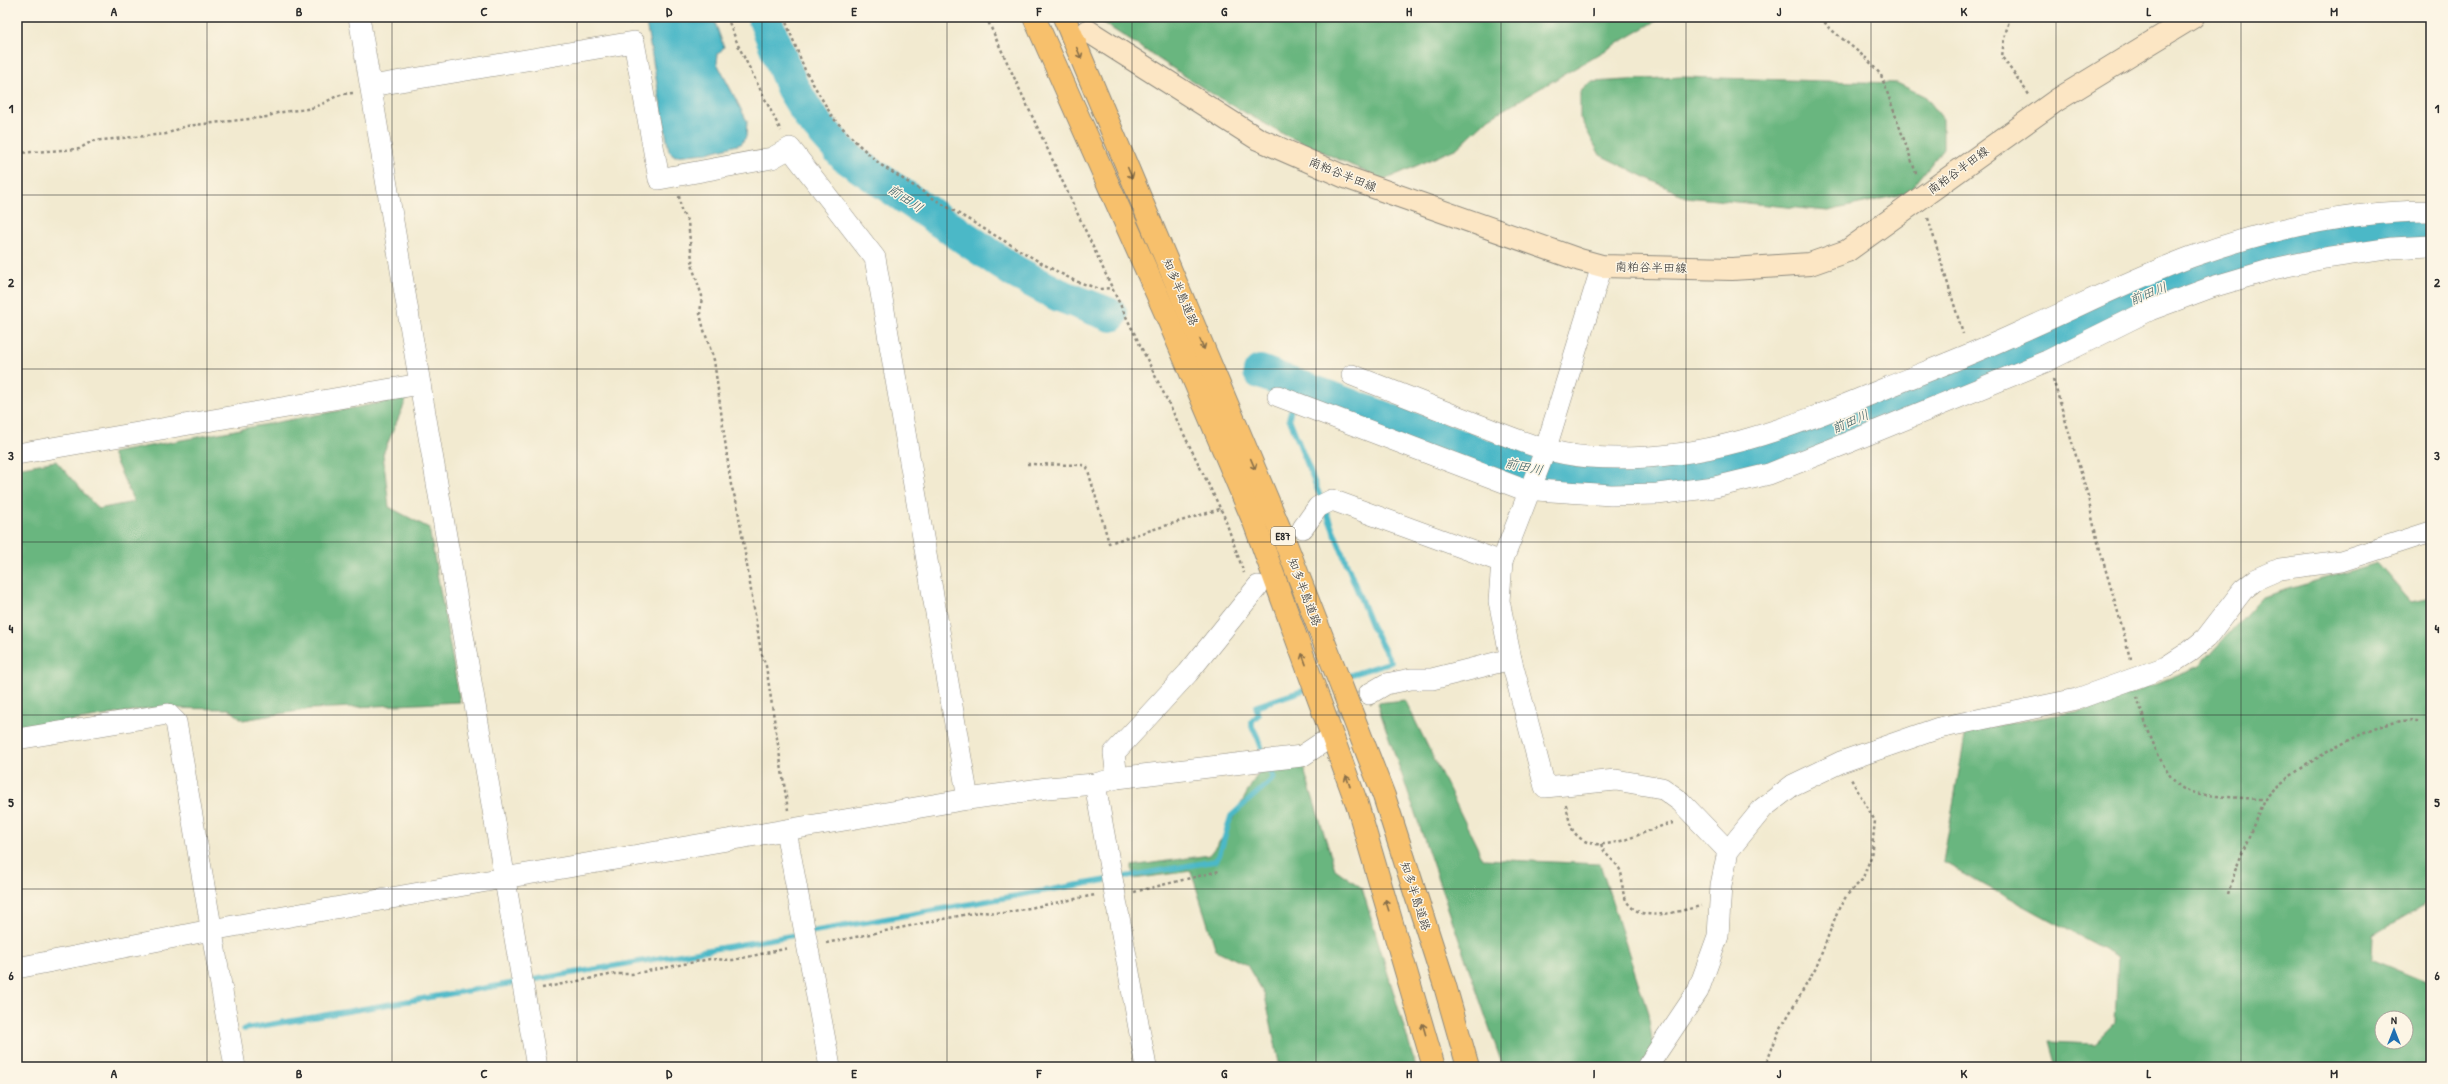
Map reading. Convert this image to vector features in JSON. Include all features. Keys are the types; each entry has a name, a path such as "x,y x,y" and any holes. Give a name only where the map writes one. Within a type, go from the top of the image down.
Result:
{"highway":[{"name":"知多半島道路","path":"1034,17 1162,305 1254,522 1357,804 1434,1067"},
{"name":"知多半島道路","path":"1064,17 1284,539 1381,788 1445,986 1468,1067"}],"main road":[{"name":"南粕谷半田線","path":"1088,31 1258,139 1345,177 1525,242 1602,266 1732,269 1810,264 1848,251 2040,111 2193,17"}],"street":[{"path":"359,17 420,384 489,775 504,878 538,1067"},
{"path":"372,89 634,42 659,179 772,158 790,148 875,258 968,799"},
{"path":"1352,375 1545,451 1587,457 1655,456 1702,451 1747,441 1806,422 2014,336 2191,257 2257,236 2305,226 2360,216 2431,211"},
{"path":"1278,396 1522,489 1611,495 1657,494 1715,487 1769,474 2048,361 2150,310 2212,288 2273,270 2325,258 2392,248 2431,246"},
{"path":"1602,266 1545,451 1502,562 1499,601 1511,659 1545,787 1616,780 1662,788 1680,801 1728,851"},
{"path":"17,454 420,384"},
{"path":"1303,528 1318,507 1332,500 1502,562"},
{"path":"1647,1067 1698,991 1718,936 1721,885 1728,851 1763,808 1793,785 1841,762 1939,728 2077,699 2166,667 2189,652 2206,638 2243,590 2257,579 2280,569 2341,561 2431,532"},
{"path":"1117,778 1114,753 1188,673 1255,590"},
{"path":"1369,694 1386,684 1411,679 1432,680 1511,659"},
{"path":"17,739 168,714 176,722 235,1067"},
{"path":"17,968 211,930 504,878 968,799 1047,788 1095,784 1117,778 1302,756 1320,744"},
{"path":"1095,784 1146,1067"},
{"path":"789,830 830,1067"}],"path":[{"path":"727,17 738,45 790,148"},
{"path":"784,17 805,70 833,118 881,165 1043,264 1075,281 1100,289 1112,288"},
{"path":"986,17 1112,288 1220,509 1255,590"},
{"path":"1821,17 1828,27 1867,59 1881,75 1915,168 1963,334"},
{"path":"2010,17 2004,39 2002,57 2040,111"},
{"path":"17,153 79,149 92,141 166,134 186,126 267,117 276,112 315,107 338,94 372,89"},
{"path":"679,175 681,210 688,222 693,270 702,296 700,314 714,360 732,485 737,504 761,652 766,666 789,830"},
{"path":"1026,464 1082,465 1086,467 1109,543 1220,509"},
{"path":"1765,1067 1778,1033 1816,968 1838,910 1847,895 1862,880 1871,857 1874,821 1841,762"},
{"path":"1554,787 1565,800 1574,832 1585,840 1601,844 1620,843 1678,822"},
{"path":"2228,894 2235,871 2265,799"},
{"path":"1601,844 1603,852 1619,868 1623,880 1624,896 1633,909 1643,914 1667,913 1720,903"},
{"path":"1115,896 1219,871"}],"green space":[{"path":"1094,17 1663,17 1489,118 1457,148 1384,180 1285,135 1214,95"},
{"path":"1681,77 1897,83 1926,97 1943,119 1943,149 1908,193 1828,211 1686,197 1600,155 1580,118 1580,92 1591,82"},
{"path":"407,398 383,454 389,507 429,528 460,702 311,709 243,720 229,709 152,708 17,730 17,468 56,461 98,509 134,502 112,453"},
{"path":"2377,563 2411,602 2431,598 2431,901 2373,935 2372,959 2431,983 2431,1056 2423,1067 2056,1067 2049,1042 2094,1044 2115,1023 2118,957 1943,862 1966,731 2096,708 2199,666 2262,597"},
{"path":"1405,700 1483,859 1600,864 1648,1013 1656,1067 1503,1067 1377,703"},
{"path":"1302,763 1335,869 1362,888 1416,1067 1280,1067 1265,996 1247,965 1216,950 1191,871 1133,879 1132,866 1209,855 1223,837 1259,771"}],"water":[{"path":"645,17 713,17 724,47 718,54 717,63 747,121 746,137 741,144 707,153 675,156 669,151"}],"waterway":[{"name":"前田川","path":"764,17 792,87 811,118 845,156 1015,272 1059,295 1111,315"},
{"name":"前田川","path":"1260,372 1496,460 1546,472 1606,476 1702,470 1750,459 1796,444 2059,335 2121,304 2198,273 2245,258 2312,242 2371,232 2431,228"},
{"path":"1291,410 1289,418 1322,501"},
{"path":"1325,509 1371,625 1391,662 1344,677"},
{"path":"1265,757 1252,727 1252,721 1258,715 1256,706 1311,688"},
{"path":"810,932 1215,861 1219,856 1231,816 1274,778 1268,765"},
{"path":"244,1029 801,934"}],"tunnel":[{"path":"1320,744 1369,694"}]}
